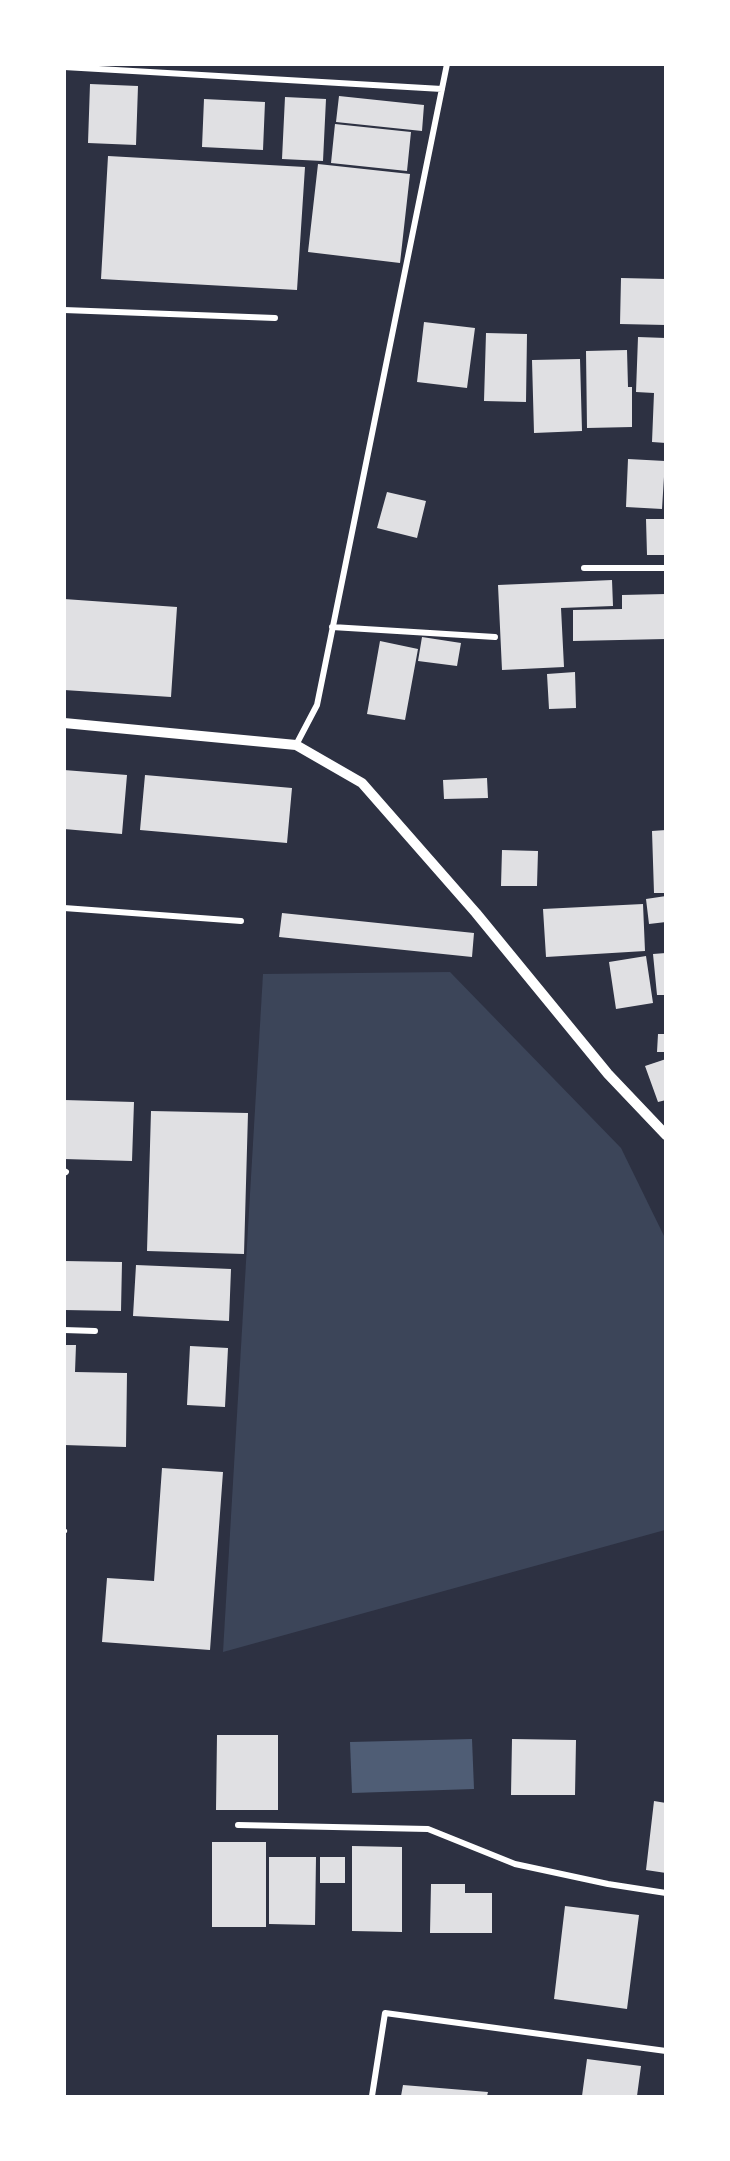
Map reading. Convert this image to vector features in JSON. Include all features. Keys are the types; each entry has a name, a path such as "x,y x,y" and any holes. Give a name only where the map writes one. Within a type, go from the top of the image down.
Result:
{"street":[{"path":"296,745 317,705 447,64"},
{"path":"64,67 442,89"},
{"path":"64,310 274,318"},
{"path":"584,568 666,568"},
{"path":"332,627 495,637"},
{"path":"64,723 296,745 362,783 476,914 608,1074 666,1135"},
{"path":"64,908 241,921"},
{"path":"64,1330 95,1331"},
{"path":"238,1825 428,1829 515,1864 608,1884 666,1893"},
{"path":"372,2097 384,2013 666,2051"}],"shaded area":[{"path":"450,972 621,1148 665,1238 665,1530 223,1652 263,974"},
{"path":"472,1739 474,1789 352,1793 350,1742"}],"building":[{"path":"90,84 138,86 136,145 88,143"},
{"path":"339,96 424,105 422,131 336,122"},
{"path":"285,97 326,99 323,161 282,159"},
{"path":"204,99 265,102 263,150 202,147"},
{"path":"335,124 411,132 407,171 331,163"},
{"path":"108,156 305,167 297,290 101,279"},
{"path":"318,164 410,174 400,263 308,252"},
{"path":"621,278 666,279 666,325 620,324"},
{"path":"424,322 475,328 467,388 417,382"},
{"path":"486,333 527,334 526,402 484,401"},
{"path":"638,337 666,338 666,443 652,442 654,393 636,392"},
{"path":"627,350 628,387 632,387 632,427 587,428 586,351"},
{"path":"580,359 582,431 534,433 532,360"},
{"path":"628,459 665,461 662,509 626,507"},
{"path":"387,492 426,501 417,538 377,528"},
{"path":"646,519 666,519 666,555 647,555"},
{"path":"612,580 613,606 561,608 564,667 502,670 498,585"},
{"path":"666,594 666,639 573,641 573,610 622,609 622,595"},
{"path":"64,599 177,607 171,697 64,690"},
{"path":"422,637 461,643 457,666 418,661"},
{"path":"380,641 418,649 405,720 367,714"},
{"path":"575,672 576,708 549,709 547,674"},
{"path":"64,770 127,775 122,834 64,829"},
{"path":"145,775 292,788 287,843 140,830"},
{"path":"487,778 488,798 444,799 443,780"},
{"path":"666,830 666,893 654,893 652,831"},
{"path":"502,850 538,851 537,886 501,886"},
{"path":"666,896 666,922 649,924 646,899"},
{"path":"643,904 645,951 546,957 543,909"},
{"path":"282,913 474,933 472,957 279,937"},
{"path":"666,953 666,995 657,995 653,954"},
{"path":"646,956 653,1003 616,1009 609,962"},
{"path":"658,1034 666,1034 666,1052 657,1052"},
{"path":"666,1059 666,1100 658,1102 645,1066"},
{"path":"64,1100 134,1102 132,1161 64,1159"},
{"path":"151,1111 248,1113 244,1254 147,1251"},
{"path":"64,1261 122,1262 121,1311 64,1310"},
{"path":"136,1265 231,1269 229,1321 133,1316"},
{"path":"64,1345 76,1345 75,1372 127,1373 126,1447 64,1445"},
{"path":"190,1346 228,1348 225,1407 187,1405"},
{"path":"162,1468 223,1472 210,1650 102,1642 107,1578 154,1581"},
{"path":"217,1735 278,1735 278,1810 216,1810"},
{"path":"512,1739 576,1740 575,1795 511,1795"},
{"path":"654,1801 666,1803 666,1873 646,1870"},
{"path":"212,1842 266,1842 266,1927 212,1927"},
{"path":"352,1846 402,1847 402,1932 352,1931"},
{"path":"269,1857 316,1857 315,1925 269,1924"},
{"path":"320,1857 345,1857 345,1883 320,1883"},
{"path":"431,1884 465,1884 465,1893 492,1893 492,1933 430,1933"},
{"path":"565,1906 639,1915 627,2009 554,1999"},
{"path":"587,2059 641,2066 637,2096 582,2096"},
{"path":"403,2085 488,2092 487,2096 401,2096"}]}
